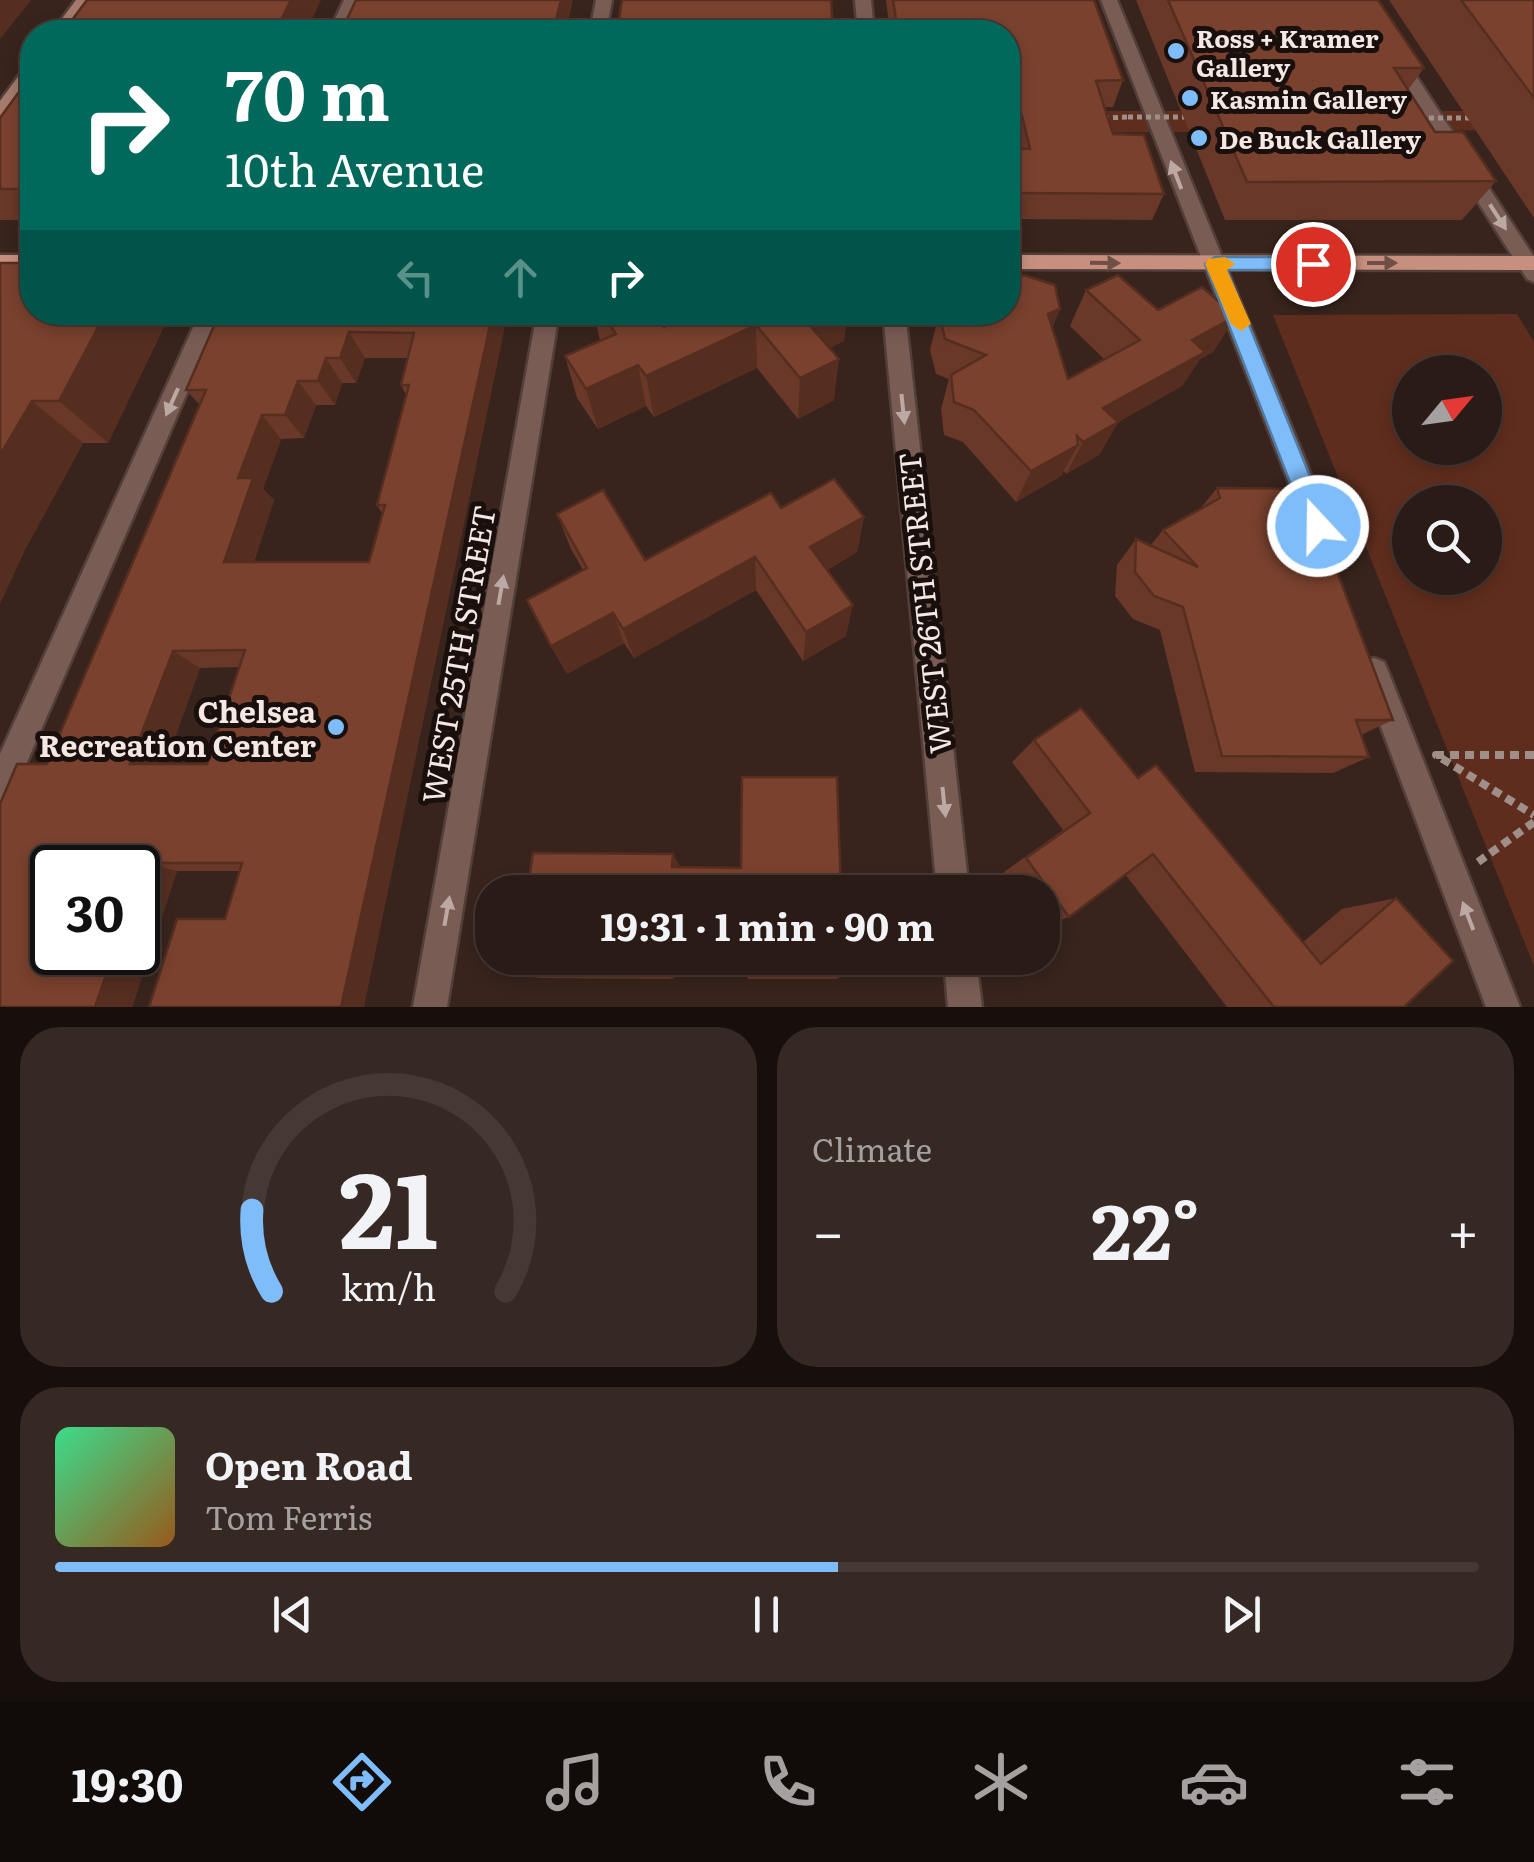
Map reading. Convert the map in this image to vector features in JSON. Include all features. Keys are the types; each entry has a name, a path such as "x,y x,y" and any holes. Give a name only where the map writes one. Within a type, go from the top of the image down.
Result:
{"main road":[{"path":"0,114 20,86"},
{"path":"1020,262 1532,266"}],"street":[{"path":"1109,0 1195,224 1215,264 1326,544"},
{"path":"1389,48 1532,266"},
{"path":"0,788 205,325"},
{"name":"WEST 25TH STREET","path":"430,1007 546,325"},
{"name":"WEST 26TH STREET","path":"895,325 951,875"},
{"path":"1361,636 1502,1007"},
{"path":"962,975 965,1007"}],"path":[{"path":"1093,118 1200,117"},
{"path":"1405,118 1478,118"},
{"path":"1478,862 1534,819 1436,755 1534,756"}],"shaded area":[{"path":"1020,111 1534,111 1534,130 1020,133"},
{"path":"1517,314 1534,342 1534,966 1273,315"}],"building":[{"path":"87,0 291,0 281,20 72,20"},
{"path":"356,0 561,0 556,20 347,20"},
{"path":"622,0 831,0 832,20 619,20"},
{"path":"893,0 1094,0 1123,80 1096,81 1113,134 1144,135 1164,194 1020,193 1020,149 1030,149 1020,108 1020,20 896,20"},
{"path":"1168,0 1378,0 1424,68 1394,68 1435,132 1463,132 1496,181 1247,182"},
{"path":"1461,0 1534,0 1534,98"},
{"path":"20,90 20,189 0,189 0,118"},
{"path":"0,263 20,263 20,325 99,325 59,401 32,401 0,455"},
{"path":"1118,275 1158,310 1202,287 1236,316 1192,340 1205,352 1103,408 1118,422 1083,442 1077,436 1078,445 1031,471 974,410 954,402 951,375 986,355 945,339 942,325 1020,325 1020,277 1055,285 1060,309 1048,314 1068,379 1140,340 1086,290"},
{"path":"214,325 490,325 341,1007 149,1007 177,919 225,919 242,863 160,863 160,845 30,845 30,975 106,975 95,1007 0,1007 0,804 17,764 47,764 206,390 186,390","holes":["349,332 414,333 401,385 409,385 377,505 385,505 369,562 224,562 253,478 238,478 262,415 285,415 298,381 318,381 326,358 340,358","245,650 207,764 130,764 173,651"]},
{"path":"610,325 756,325 646,376 638,365 586,389 565,356 616,334"},
{"path":"756,325 809,325 839,359 800,378"},
{"path":"834,479 864,517 810,547 853,605 806,632 755,557 623,629 613,613 551,646 527,600 587,568 557,514 603,490 645,560 771,493 781,508"},
{"path":"1217,488 1306,489 1393,720 1356,720 1369,757 1222,756 1183,607 1154,596 1135,572 1136,539 1198,567 1163,530 1220,498"},
{"path":"1081,708 1138,778 1156,765 1321,964 1396,898 1453,961 1404,1007 1274,1007 1153,854 1069,917 1060,905 1060,875 1038,875 1026,858 1090,813 1034,740"},
{"path":"742,777 837,777 840,875 530,875 533,853 673,854 672,867 741,868"}],"slow traffic":[{"path":"1225,264 1215,264 1241,324"}],"place":[{"name":"Ross + Kramer Gallery","path":"1176,51"},
{"name":"Kasmin Gallery","path":"1190,98"},
{"name":"De Buck Gallery","path":"1199,138"},
{"name":"Chelsea Recreation Center","path":"336,727"}],"route":[{"path":"1313,264 1215,264 1234,303 1318,526"}]}
